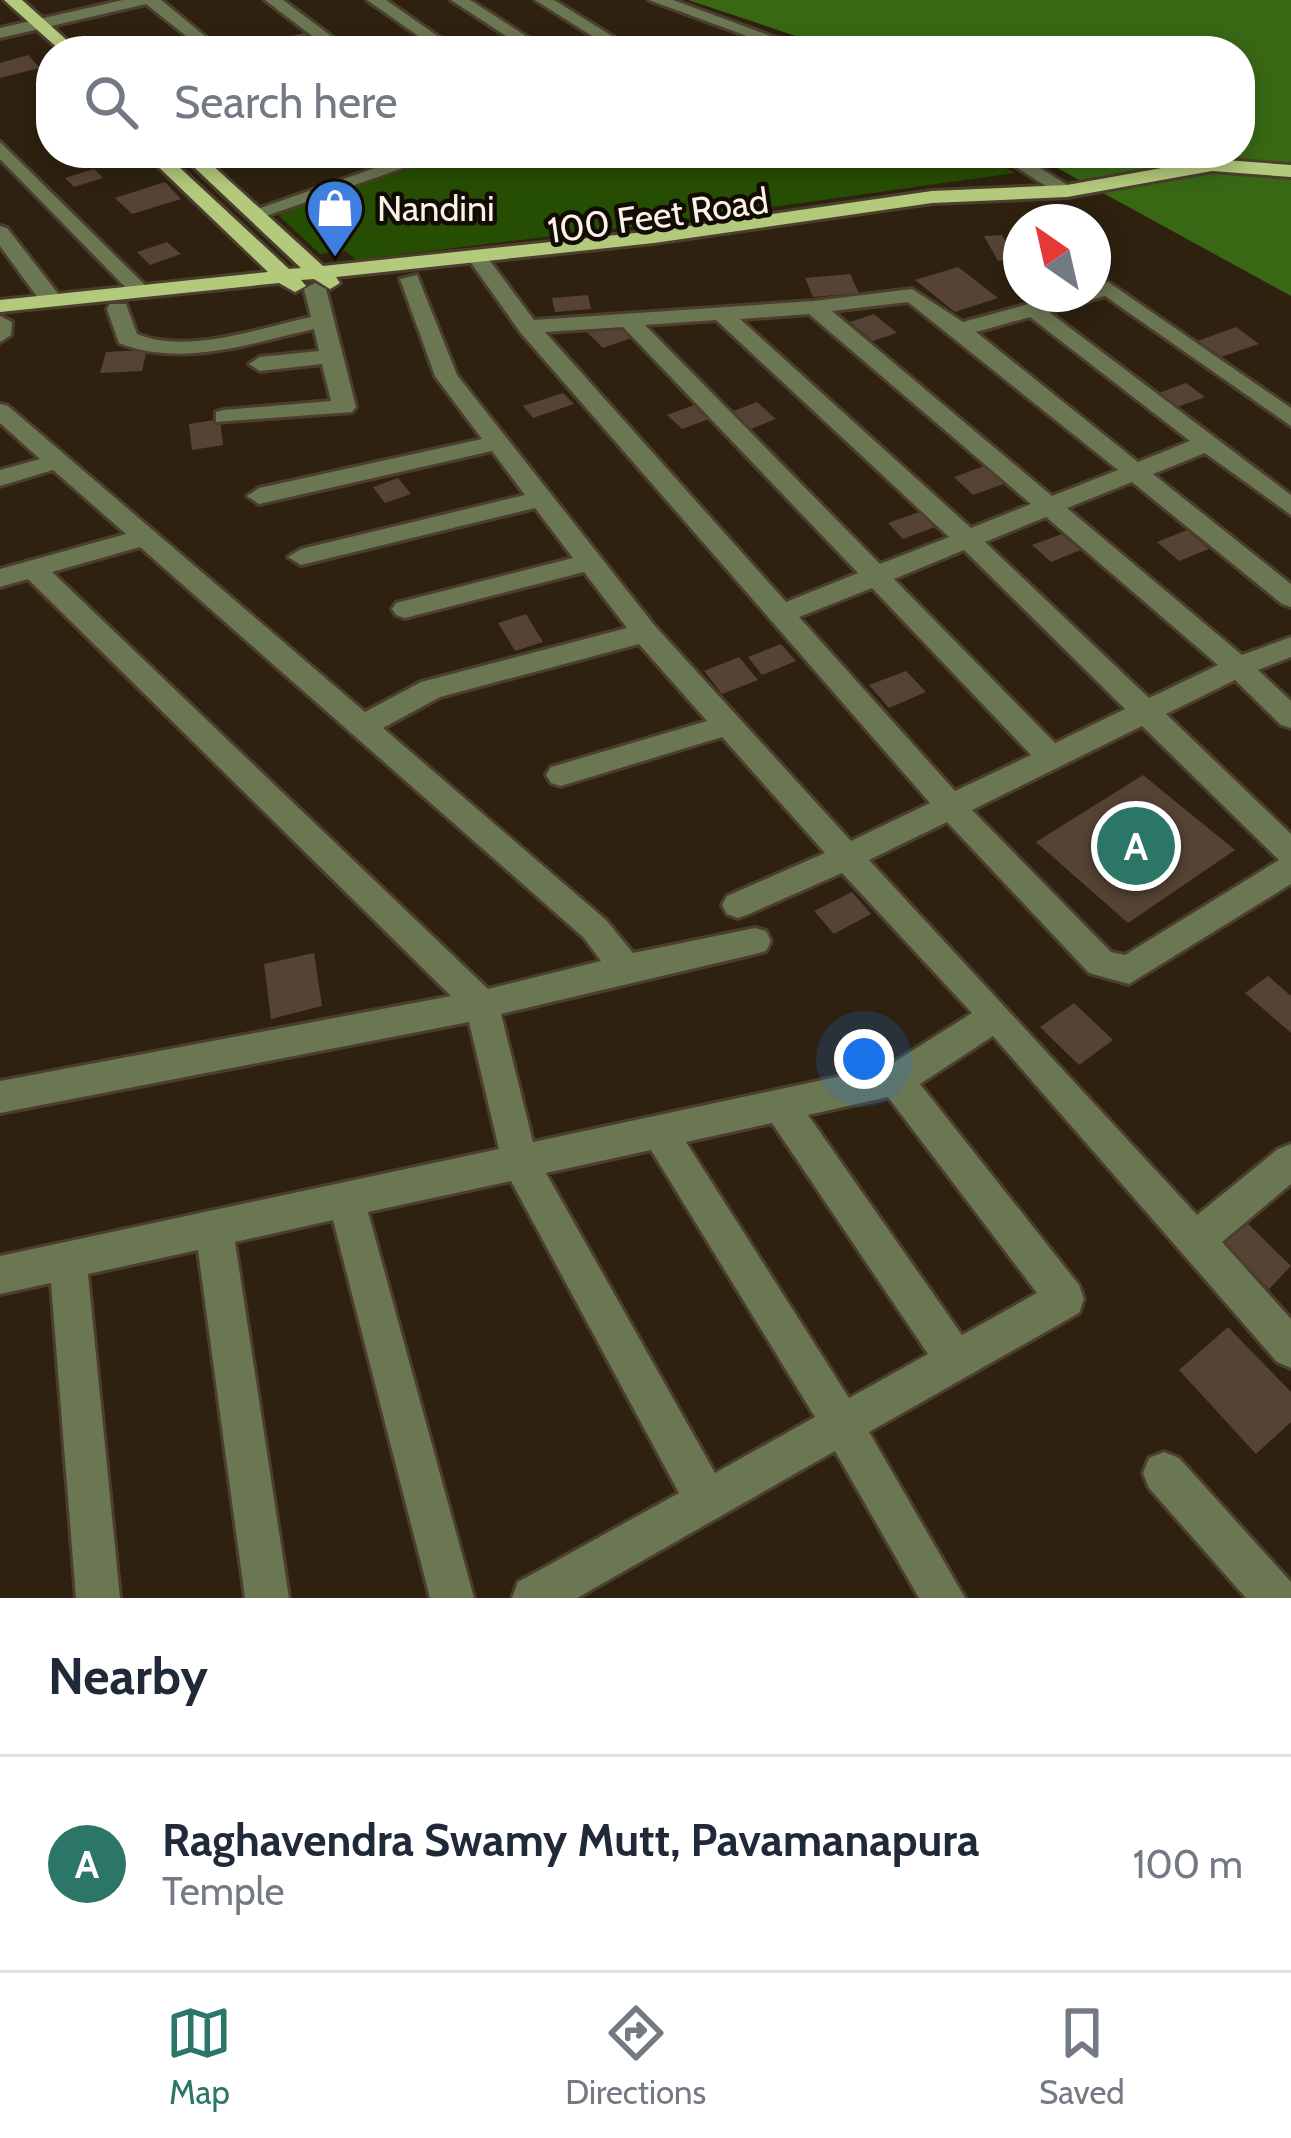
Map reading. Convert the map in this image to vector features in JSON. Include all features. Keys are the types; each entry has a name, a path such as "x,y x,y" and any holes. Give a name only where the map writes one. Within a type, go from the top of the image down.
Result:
{"main road":[{"path":"12,0 54,36"},
{"path":"0,10 36,43"},
{"path":"171,168 311,284"},
{"path":"205,168 256,213 311,284"},
{"name":"100 Feet Road","path":"0,322 481,264 661,251 940,207 965,198 1066,191 1195,168"},
{"name":"100 Feet Road","path":"1252,168 1291,171"},
{"name":"100 Feet Road","path":"0,307 141,292 410,279 481,264"}],"street":[{"path":"0,33 147,0 195,36"},
{"path":"273,0 322,36"},
{"path":"375,0 429,36"},
{"path":"459,0 517,36"},
{"path":"543,0 603,36"},
{"path":"657,0 760,36"},
{"path":"0,148 141,292"},
{"path":"256,213 369,168"},
{"path":"1028,168 1066,191"},
{"path":"0,232 52,302"},
{"path":"481,264 528,327 950,806 1102,963 1129,970 1291,868"},
{"path":"410,279 446,376 645,633 996,1016 1291,1348"},
{"path":"224,417 341,409 345,404 311,284"},
{"path":"1111,290 1291,419"},
{"path":"528,327 814,307 912,295 1291,598"},
{"path":"814,307 1238,667 1291,718"},
{"path":"118,309 127,338 144,346 181,346 321,321"},
{"path":"960,330 1030,312"},
{"path":"1035,312 1291,507"},
{"path":"721,314 968,539 1291,853"},
{"path":"628,320 1052,758"},
{"path":"0,322 0,335"},
{"path":"260,364 329,357"},
{"path":"0,411 595,929 626,968"},
{"path":"259,496 497,443"},
{"path":"781,614 1208,443"},
{"path":"0,478 58,461"},
{"path":"301,557 541,499"},
{"path":"0,578 147,537"},
{"path":"405,609 590,562"},
{"path":"33,569 482,1004 520,1162 706,1501"},
{"path":"363,726 431,689 645,633"},
{"path":"738,905 1238,667 1291,647"},
{"path":"560,775 728,725"},
{"path":"0,1097 482,1004 755,941"},
{"path":"0,1275 896,1080 996,1016"},
{"path":"534,1598 1065,1299 896,1080"},
{"path":"780,1105 956,1361"},
{"path":"659,1131 842,1424 937,1596"},
{"path":"1196,1240 1291,1161"},
{"path":"346,1199 452,1598"},
{"path":"214,1228 267,1598"},
{"path":"68,1260 98,1598"},
{"path":"1164,1474 1273,1597"}],"green space":[{"path":"688,0 1291,0 1291,296 1057,168 1255,168 1255,36 796,36"},
{"path":"404,168 1007,168 1015,173 356,260 346,251 320,254 274,211"}],"building":[{"path":"28,55 36,69 0,78 0,63"},
{"path":"94,169 103,178 74,187 65,178"},
{"path":"165,182 181,199 132,214 115,198"},
{"path":"1002,235 1003,260 998,261 984,236"},
{"path":"167,242 181,254 150,265 137,252"},
{"path":"958,267 998,298 955,312 915,280"},
{"path":"850,274 859,293 813,297 805,278"},
{"path":"588,295 591,309 555,312 552,298"},
{"path":"874,314 897,333 873,341 850,322"},
{"path":"616,323 632,338 603,348 587,332"},
{"path":"1236,327 1259,344 1218,358 1195,342"},
{"path":"147,350 142,371 100,373 106,352"},
{"path":"1186,383 1205,397 1174,408 1156,394"},
{"path":"563,393 574,404 533,418 523,406"},
{"path":"757,402 776,419 751,429 731,412"},
{"path":"694,405 709,419 682,429 667,415"},
{"path":"220,419 223,445 192,450 189,424"},
{"path":"987,465 1006,483 973,495 954,477"},
{"path":"398,478 411,494 385,503 373,487"},
{"path":"919,512 935,527 903,539 888,523"},
{"path":"1187,530 1209,549 1179,561 1157,542"},
{"path":"1070,531 1088,547 1051,562 1032,545"},
{"path":"526,614 543,642 515,651 498,623"},
{"path":"781,644 796,661 762,675 748,657"},
{"path":"739,657 758,680 722,694 704,671"},
{"path":"906,671 926,692 889,708 869,685"},
{"path":"1143,775 1235,850 1128,923 1036,842"},
{"path":"852,892 871,914 834,934 814,911"},
{"path":"314,953 322,1006 271,1019 264,964"},
{"path":"1268,976 1291,996 1291,1033 1245,993"},
{"path":"1074,1003 1113,1040 1079,1065 1040,1027"},
{"path":"1240,1216 1291,1266 1269,1289 1216,1236"},
{"path":"1228,1327 1291,1392 1291,1422 1256,1454 1179,1370"}],"place":[{"name":"Nandini","path":"335,259"},
{"name":"Raghavendra Swamy Mutt, Pavamanapura","path":"1136,846"}]}
